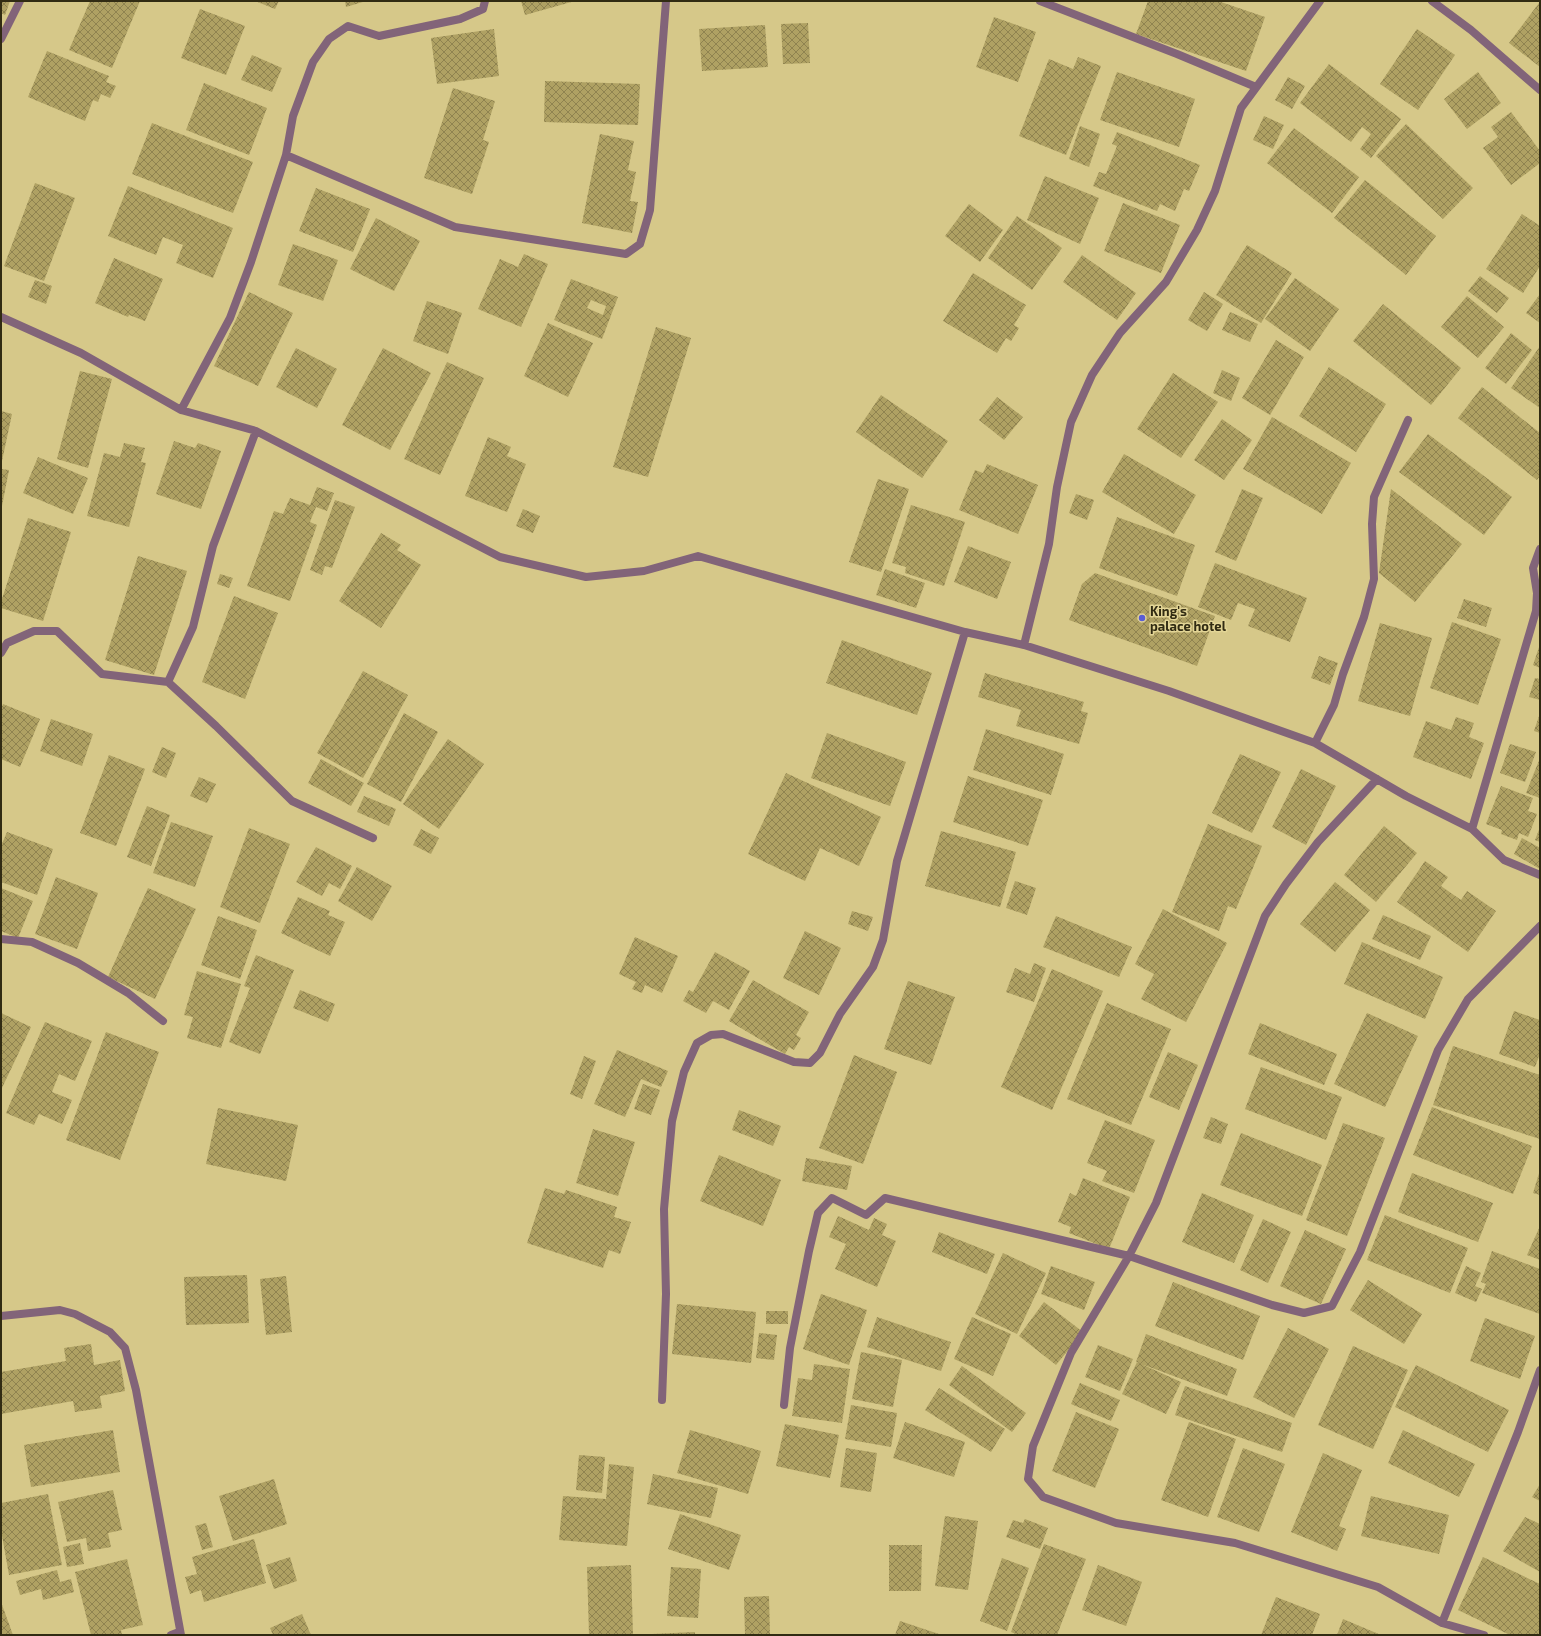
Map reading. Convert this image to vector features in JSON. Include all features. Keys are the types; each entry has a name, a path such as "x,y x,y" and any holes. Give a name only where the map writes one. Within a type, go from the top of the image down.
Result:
{"street":[{"path":"1,39 20,1"},
{"path":"181,410 230,318 251,262 286,155 293,116 313,62 329,39 348,26 379,36 460,19 483,8 485,1"},
{"path":"286,155 455,227 626,254 640,244 650,210 666,1"},
{"path":"1040,1 1177,54 1256,87"},
{"path":"1024,645 1049,544 1057,487 1071,422 1096,369 1120,333 1166,282 1197,230 1215,191 1241,108 1320,1"},
{"path":"1432,1 1471,30 1540,90"},
{"path":"1,317 81,353 181,410 256,431 500,557 586,577 644,571 698,556 965,632 1024,645 1169,691 1315,743 1406,796 1472,829 1504,860 1540,876"},
{"path":"1315,743 1334,705 1343,674 1364,617 1374,579 1372,524 1374,498 1408,420"},
{"path":"168,682 194,627 213,546 256,431"},
{"path":"1472,829 1536,611 1537,582 1533,568 1540,549"},
{"path":"1,653 7,643 34,632 57,631 102,674 168,682 216,726 292,801 373,838"},
{"path":"662,1400 666,1294 664,1209 672,1121 684,1072 697,1043 711,1035 723,1034 794,1062 810,1063 820,1053 840,1014 873,967 883,940 897,861 965,632"},
{"path":"1377,779 1318,842 1286,884 1265,916 1156,1203 1129,1256 1071,1353 1033,1446 1028,1479 1043,1496 1116,1523 1235,1543 1265,1552 1378,1587 1442,1623 1484,1635"},
{"path":"784,1406 790,1348 809,1251 818,1213 832,1198 866,1216 885,1198 1129,1256 1272,1305 1304,1313 1332,1306 1360,1252 1438,1050 1468,999 1540,926"},
{"path":"1,939 32,942 78,963 128,993 163,1021"},
{"path":"1,1316 60,1310 75,1314 110,1332 125,1348 136,1390 180,1634 171,1635"},
{"path":"1442,1623 1518,1432 1540,1370"}],"building":[{"path":"1,1 10,1 5,15 1,13"},
{"path":"90,1 140,1 112,68 69,50"},
{"path":"255,1 279,1 275,9"},
{"path":"345,1 366,1 346,7"},
{"path":"521,1 575,1 525,15"},
{"path":"1148,1 1218,1 1265,17 1246,71 1136,34"},
{"path":"1539,3 1540,4 1540,67 1509,43"},
{"path":"200,9 245,26 226,75 181,58"},
{"path":"994,17 1036,32 1018,82 976,67"},
{"path":"808,23 810,63 783,64 781,24"},
{"path":"765,25 768,67 702,71 699,29"},
{"path":"494,29 499,76 437,84 431,38"},
{"path":"1417,29 1455,55 1418,110 1380,84"},
{"path":"47,51 109,76 106,82 116,86 110,98 101,94 98,102 93,100 85,121 28,97"},
{"path":"252,55 282,68 272,92 241,80"},
{"path":"1078,57 1101,66 1066,155 1019,136 1049,59 1073,69"},
{"path":"1329,64 1401,119 1371,158 1360,149 1371,134 1362,127 1351,142 1300,103"},
{"path":"1117,72 1195,99 1179,147 1100,120"},
{"path":"1478,72 1501,103 1467,129 1444,99"},
{"path":"1288,77 1305,86 1292,109 1275,100"},
{"path":"545,81 640,84 638,125 544,122"},
{"path":"204,83 267,108 249,155 186,130"},
{"path":"453,88 495,101 483,140 489,142 472,194 424,178"},
{"path":"1511,112 1540,151 1540,163 1511,185 1483,148 1498,137 1491,127"},
{"path":"1264,116 1284,125 1273,149 1253,140"},
{"path":"152,123 253,162 233,213 132,174"},
{"path":"1406,124 1473,188 1443,219 1376,156"},
{"path":"1080,126 1100,134 1089,167 1069,159"},
{"path":"1294,128 1359,177 1332,213 1267,163"},
{"path":"1117,132 1200,165 1189,191 1184,189 1175,211 1160,204 1157,211 1093,186 1099,172 1106,174 1117,146 1112,144"},
{"path":"600,134 634,141 628,170 636,172 630,201 638,202 632,233 582,223"},
{"path":"1045,176 1099,198 1080,244 1027,220"},
{"path":"1365,180 1436,236 1406,275 1334,218"},
{"path":"35,183 75,198 44,281 4,266"},
{"path":"128,186 233,228 213,278 176,263 183,245 163,237 156,255 108,236"},
{"path":"316,188 370,209 353,252 299,231"},
{"path":"1123,203 1180,225 1161,273 1104,251"},
{"path":"969,204 1003,230 980,262 945,236"},
{"path":"1522,214 1540,226 1540,266 1523,293 1486,269"},
{"path":"1017,216 1062,248 1032,290 988,258"},
{"path":"376,218 420,241 394,291 350,269"},
{"path":"293,244 338,260 323,301 278,285"},
{"path":"1247,245 1292,273 1261,323 1216,295"},
{"path":"524,254 548,264 521,327 478,309 500,259 518,267"},
{"path":"1082,255 1136,293 1117,320 1063,282"},
{"path":"114,258 163,279 145,321 129,315 128,317 95,303"},
{"path":"973,273 1026,305 1014,325 1019,328 1011,341 1006,338 997,353 943,321"},
{"path":"1480,276 1509,298 1497,313 1468,291"},
{"path":"1295,278 1339,309 1310,351 1265,319"},
{"path":"571,279 618,297 602,339 554,320","holes":["591,300 606,306 603,315 587,308"]},
{"path":"35,280 52,286 46,304 28,297"},
{"path":"249,292 293,313 258,386 214,366"},
{"path":"1204,292 1223,304 1207,331 1188,320"},
{"path":"1540,294 1540,323 1526,313"},
{"path":"1467,296 1504,327 1478,358 1441,327"},
{"path":"427,301 462,313 448,354 413,341"},
{"path":"1383,304 1461,368 1431,405 1353,341"},
{"path":"1230,312 1258,324 1250,342 1222,330"},
{"path":"548,323 593,343 568,397 524,376"},
{"path":"656,327 691,338 648,477 613,467"},
{"path":"1511,333 1532,350 1506,384 1485,368"},
{"path":"1276,340 1304,357 1270,415 1242,398"},
{"path":"1540,346 1540,408 1511,388"},
{"path":"296,348 337,369 317,408 276,387"},
{"path":"383,348 431,373 390,450 342,425"},
{"path":"447,362 484,378 440,475 404,459"},
{"path":"1329,367 1386,404 1356,452 1299,416"},
{"path":"1222,370 1240,378 1231,401 1213,393"},
{"path":"80,371 112,379 88,468 57,459"},
{"path":"1173,373 1218,402 1181,458 1137,429"},
{"path":"1482,387 1540,433 1540,476 1537,480 1458,418"},
{"path":"881,395 948,441 922,478 856,432"},
{"path":"997,397 1023,417 1004,440 979,420"},
{"path":"1,411 12,414 2,461 1,461"},
{"path":"1272,417 1351,463 1322,514 1243,469"},
{"path":"1222,419 1252,440 1224,480 1194,460"},
{"path":"1428,434 1512,497 1484,535 1399,472"},
{"path":"488,437 511,447 507,456 526,464 507,512 465,496"},
{"path":"174,441 195,448 198,443 221,451 201,509 156,494"},
{"path":"124,443 145,448 141,462 146,463 129,527 87,516 104,453 120,457"},
{"path":"1124,454 1196,495 1174,534 1102,492"},
{"path":"38,457 88,478 73,514 23,493"},
{"path":"987,464 1038,485 1018,534 959,510 975,470 983,473"},
{"path":"1,469 9,470 2,506 1,506"},
{"path":"878,479 909,489 881,572 849,562"},
{"path":"317,487 334,493 327,511 316,507 310,522 317,525 290,601 247,586 274,511 283,514 290,498 310,505"},
{"path":"1242,489 1263,498 1236,561 1215,552"},
{"path":"1391,489 1462,544 1415,602 1379,573"},
{"path":"1076,494 1094,500 1087,520 1069,513"},
{"path":"335,500 355,507 332,568 325,566 322,575 310,570"},
{"path":"911,505 965,522 944,586 905,573 906,567 892,563"},
{"path":"523,509 540,516 533,533 516,526"},
{"path":"1117,517 1195,545 1177,596 1099,568"},
{"path":"28,518 71,532 43,621 1,608 1,602"},
{"path":"381,533 401,545 397,550 421,565 381,628 339,601"},
{"path":"968,546 1011,562 997,599 954,582"},
{"path":"138,556 187,571 154,675 105,660"},
{"path":"1215,563 1307,598 1290,642 1248,626 1255,609 1238,603 1231,620 1198,607"},
{"path":"885,569 925,583 916,608 876,595"},
{"name":"King's palace hotel","path":"1095,573 1215,616 1197,666 1069,620 1082,584"},
{"path":"220,574 233,578 229,588 217,584"},
{"path":"234,596 278,613 245,699 202,682"},
{"path":"1464,599 1492,608 1486,627 1457,618"},
{"path":"1452,622 1501,639 1478,705 1430,688"},
{"path":"1380,623 1432,638 1410,716 1358,701"},
{"path":"842,640 932,673 917,715 826,683"},
{"path":"1540,644 1540,668 1533,665"},
{"path":"1319,656 1338,663 1330,685 1311,678"},
{"path":"363,671 408,695 363,778 317,753"},
{"path":"985,673 1084,702 1081,711 1088,713 1079,744 1016,726 1021,710 978,697"},
{"path":"1535,678 1540,679 1540,700 1529,697"},
{"path":"3,704 40,719 20,767 1,759 1,709"},
{"path":"404,713 438,732 401,802 367,784"},
{"path":"1540,713 1540,733 1534,731"},
{"path":"1456,717 1474,723 1469,737 1484,743 1471,779 1413,757 1426,721 1451,730"},
{"path":"51,719 93,734 82,766 40,751"},
{"path":"986,729 1064,754 1051,795 973,770"},
{"path":"827,733 906,762 890,806 811,778"},
{"path":"448,739 484,764 439,829 403,804"},
{"path":"1510,744 1536,752 1525,782 1500,773"},
{"path":"162,747 176,753 166,778 152,772"},
{"path":"1240,754 1281,772 1252,833 1212,813"},
{"path":"109,755 145,769 116,846 80,833"},
{"path":"1540,758 1540,798 1526,793"},
{"path":"321,759 364,783 351,806 308,783"},
{"path":"1301,769 1336,786 1306,845 1272,827"},
{"path":"786,773 881,817 859,866 820,848 805,881 748,854"},
{"path":"968,776 1043,800 1028,846 953,822"},
{"path":"199,777 216,784 207,803 190,796"},
{"path":"1501,786 1533,798 1528,811 1537,814 1528,837 1519,833 1517,840 1501,834 1502,830 1486,824"},
{"path":"364,796 396,809 389,826 357,812"},
{"path":"147,806 170,815 151,866 127,857"},
{"path":"171,822 213,836 195,887 153,873"},
{"path":"1208,824 1262,846 1236,909 1228,906 1219,931 1172,912"},
{"path":"1384,826 1417,853 1376,902 1344,875"},
{"path":"1540,827 1540,842 1535,840"},
{"path":"249,828 290,844 260,923 220,907"},
{"path":"421,829 439,838 431,854 413,845"},
{"path":"941,831 1016,852 1000,907 925,886"},
{"path":"7,832 53,849 37,895 1,882 1,846"},
{"path":"1522,838 1540,848 1540,869 1514,854"},
{"path":"316,847 352,866 340,889 329,883 322,896 296,882"},
{"path":"1425,861 1448,877 1441,886 1461,900 1467,891 1496,911 1468,952 1397,902"},
{"path":"357,867 392,886 372,921 338,901"},
{"path":"56,877 98,893 77,949 35,934"},
{"path":"1015,881 1036,888 1027,915 1006,908"},
{"path":"1335,882 1370,910 1335,952 1300,924"},
{"path":"1,888 33,901 18,938 1,931"},
{"path":"148,888 196,909 155,999 108,977"},
{"path":"298,897 330,911 328,915 345,922 330,956 281,933"},
{"path":"1163,909 1227,943 1186,1022 1141,999 1154,974 1135,964"},
{"path":"852,911 873,917 868,931 848,924"},
{"path":"1383,915 1431,936 1420,960 1372,939"},
{"path":"218,916 257,930 240,979 201,965"},
{"path":"1056,916 1132,947 1119,977 1043,947"},
{"path":"805,931 841,948 819,995 783,978"},
{"path":"635,937 678,956 662,993 645,985 642,993 632,989 636,982 619,974"},
{"path":"1362,942 1443,977 1425,1019 1344,984"},
{"path":"715,952 750,971 729,1010 713,1001 706,1013 683,1001 689,990 693,992"},
{"path":"256,955 294,970 260,1054 229,1042 250,988 244,986"},
{"path":"1034,963 1046,968 1034,1002 1006,992 1015,968 1030,974"},
{"path":"1052,969 1103,991 1052,1110 1001,1087"},
{"path":"197,971 241,984 221,1048 187,1038 193,1017 184,1015"},
{"path":"753,980 809,1012 796,1035 801,1038 794,1050 789,1047 785,1054 729,1021"},
{"path":"908,981 955,997 931,1065 884,1049"},
{"path":"300,990 335,1004 328,1022 293,1008"},
{"path":"1107,1003 1171,1029 1131,1125 1067,1099"},
{"path":"1514,1011 1540,1020 1540,1054 1535,1067 1499,1054"},
{"path":"1,1013 31,1027 1,1090"},
{"path":"1367,1013 1418,1036 1385,1107 1334,1084"},
{"path":"45,1022 92,1041 75,1081 59,1074 52,1092 72,1100 62,1124 39,1114 34,1125 6,1113"},
{"path":"1260,1023 1337,1054 1324,1085 1248,1054"},
{"path":"106,1032 159,1052 120,1160 66,1140"},
{"path":"1453,1046 1540,1075 1540,1139 1433,1105"},
{"path":"617,1050 668,1071 661,1087 641,1079 625,1117 594,1104"},
{"path":"1168,1052 1198,1065 1179,1110 1149,1097"},
{"path":"854,1055 897,1072 863,1164 819,1148"},
{"path":"584,1056 596,1061 582,1099 570,1094"},
{"path":"1261,1067 1342,1097 1326,1140 1245,1109"},
{"path":"643,1084 660,1090 651,1115 634,1109"},
{"path":"1432,1107 1532,1146 1513,1194 1413,1155"},
{"path":"218,1108 298,1125 286,1181 206,1164"},
{"path":"739,1110 781,1126 773,1146 732,1130"},
{"path":"1211,1117 1228,1124 1221,1144 1203,1138"},
{"path":"1105,1120 1155,1140 1134,1193 1102,1181 1107,1171 1087,1163"},
{"path":"1343,1123 1385,1138 1347,1236 1306,1220"},
{"path":"593,1129 635,1142 618,1196 576,1183"},
{"path":"1241,1133 1322,1165 1302,1216 1220,1185"},
{"path":"719,1155 781,1180 763,1226 700,1201"},
{"path":"806,1158 852,1166 847,1190 802,1181"},
{"path":"1540,1170 1540,1195 1533,1193"},
{"path":"1412,1173 1493,1203 1478,1242 1398,1212"},
{"path":"1083,1178 1130,1197 1109,1249 1069,1233 1071,1227 1058,1222 1070,1193 1076,1196"},
{"path":"545,1188 564,1194 566,1190 617,1207 614,1217 631,1222 620,1254 609,1250 603,1268 527,1243"},
{"path":"1202,1193 1254,1215 1234,1263 1182,1242"},
{"path":"1385,1215 1468,1248 1450,1293 1367,1260"},
{"path":"838,1216 869,1230 874,1218 887,1224 882,1235 896,1241 877,1287 835,1269 846,1244 829,1237"},
{"path":"1263,1219 1291,1232 1268,1283 1240,1270"},
{"path":"1540,1226 1540,1260 1527,1255"},
{"path":"1305,1230 1346,1249 1321,1304 1280,1286"},
{"path":"939,1232 995,1254 987,1274 932,1252"},
{"path":"1492,1251 1540,1269 1540,1314 1482,1293 1486,1284 1481,1282"},
{"path":"1003,1253 1046,1273 1017,1334 975,1314"},
{"path":"1051,1266 1095,1282 1084,1310 1041,1294"},
{"path":"1466,1266 1481,1273 1475,1286 1482,1289 1476,1302 1455,1293"},
{"path":"247,1275 249,1323 186,1325 184,1277"},
{"path":"286,1276 292,1332 266,1335 260,1279"},
{"path":"1368,1280 1422,1314 1404,1344 1350,1310"},
{"path":"1173,1282 1260,1316 1243,1360 1155,1326"},
{"path":"821,1294 867,1310 849,1365 803,1349"},
{"path":"1044,1302 1083,1332 1056,1365 1019,1336"},
{"path":"677,1304 756,1312 751,1363 672,1354"},
{"path":"766,1311 788,1311 788,1324 766,1324"},
{"path":"877,1317 951,1342 941,1371 867,1347"},
{"path":"972,1317 1011,1334 993,1376 954,1359"},
{"path":"1485,1318 1535,1336 1520,1379 1470,1361"},
{"path":"1288,1328 1329,1349 1294,1418 1253,1397"},
{"path":"759,1333 777,1335 774,1360 756,1358"},
{"path":"1146,1334 1237,1369 1227,1396 1136,1362"},
{"path":"91,1344 94,1365 120,1360 125,1391 100,1396 102,1408 75,1412 73,1401 1,1414 1,1372 66,1361 64,1348"},
{"path":"1098,1345 1133,1359 1120,1391 1085,1377"},
{"path":"1353,1346 1408,1370 1373,1449 1318,1425"},
{"path":"861,1352 902,1360 893,1407 852,1399"},
{"path":"1137,1362 1181,1382 1166,1414 1122,1394"},
{"path":"814,1364 850,1369 842,1423 792,1416 798,1378 812,1380"},
{"path":"1416,1365 1509,1410 1488,1452 1395,1407"},
{"path":"962,1366 1026,1413 1012,1432 949,1385"},
{"path":"1080,1383 1120,1400 1111,1421 1071,1404"},
{"path":"1185,1386 1292,1423 1282,1452 1175,1415"},
{"path":"939,1388 1005,1429 991,1452 925,1410"},
{"path":"851,1405 897,1413 891,1447 845,1439"},
{"path":"1076,1412 1119,1429 1095,1488 1052,1471"},
{"path":"905,1422 965,1442 954,1477 893,1458"},
{"path":"1189,1422 1236,1439 1208,1517 1161,1500"},
{"path":"785,1424 839,1435 830,1478 776,1466"},
{"path":"113,1430 120,1472 31,1487 24,1445"},
{"path":"690,1430 761,1451 748,1494 677,1473"},
{"path":"1403,1430 1475,1464 1459,1497 1388,1463"},
{"path":"846,1448 877,1453 871,1492 840,1487"},
{"path":"1243,1448 1285,1464 1259,1532 1217,1517"},
{"path":"1323,1453 1362,1470 1339,1526 1346,1529 1337,1551 1291,1532"},
{"path":"579,1455 605,1457 602,1493 576,1490"},
{"path":"609,1464 634,1467 627,1546 559,1540 563,1496 606,1499"},
{"path":"653,1474 718,1488 711,1518 647,1504"},
{"path":"274,1479 287,1524 233,1541 219,1496"},
{"path":"1540,1484 1540,1501 1532,1497"},
{"path":"113,1490 122,1530 108,1533 111,1547 88,1551 86,1538 67,1542 58,1502"},
{"path":"48,1494 62,1565 9,1575 1,1530 1,1503"},
{"path":"1371,1496 1449,1515 1439,1554 1361,1536"},
{"path":"680,1514 741,1535 729,1570 668,1549"},
{"path":"945,1516 978,1521 968,1590 935,1586"},
{"path":"1525,1517 1540,1524 1540,1572 1503,1551"},
{"path":"1025,1519 1048,1528 1040,1549 1006,1537 1013,1520 1023,1523"},
{"path":"206,1523 213,1547 202,1550 195,1526"},
{"path":"254,1539 266,1583 204,1602 201,1590 190,1594 185,1577 197,1574 192,1557"},
{"path":"80,1543 84,1564 67,1567 63,1547"},
{"path":"1044,1544 1086,1559 1057,1635 1018,1635 1011,1632"},
{"path":"889,1545 922,1545 921,1591 889,1591"},
{"path":"290,1557 297,1581 274,1589 266,1565"},
{"path":"1483,1557 1540,1584 1540,1635 1510,1635 1458,1610"},
{"path":"1002,1558 1029,1568 1007,1631 980,1621"},
{"path":"127,1559 143,1625 121,1630 122,1635 91,1635 75,1572"},
{"path":"631,1565 633,1635 589,1635 587,1567"},
{"path":"1098,1565 1142,1582 1126,1626 1082,1610"},
{"path":"671,1567 701,1569 698,1618 667,1616"},
{"path":"57,1570 60,1582 71,1579 74,1592 43,1600 41,1589 20,1595 16,1581"},
{"path":"769,1596 770,1635 745,1635 744,1597"},
{"path":"1276,1597 1320,1614 1312,1635 1261,1635"},
{"path":"1,1602 13,1635 1,1635"},
{"path":"302,1614 311,1635 273,1635 270,1628"},
{"path":"1343,1619 1381,1635 1337,1635"},
{"path":"900,1621 942,1635 895,1635"},
{"path":"695,1632 695,1635 652,1635 652,1634"}],"place":[{"name":"King's palace hotel","path":"1142,618"}]}
